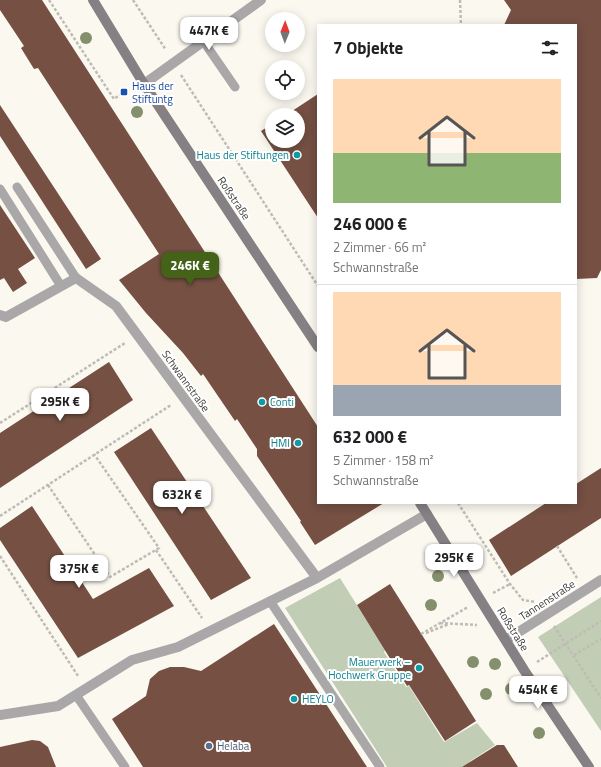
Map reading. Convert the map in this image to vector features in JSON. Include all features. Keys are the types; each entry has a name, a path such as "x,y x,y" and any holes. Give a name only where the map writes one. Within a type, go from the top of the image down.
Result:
{"street":[{"name":"Roßstraße","path":"93,0 144,84 317,344"},
{"path":"144,84 261,0"},
{"path":"0,315 6,317 76,278"},
{"name":"Schwannstraße","path":"76,278 116,306 316,578"},
{"name":"Roßstraße","path":"421,504 524,670 589,767"},
{"path":"0,715 58,706 132,660 178,647 316,578 427,514"},
{"name":"Tannenstraße","path":"506,640 601,580"}],"lane":[{"path":"204,42 235,87"},
{"path":"17,187 76,278"},
{"path":"0,189 61,286"},
{"path":"270,601 380,767"},
{"path":"76,694 125,767"}],"path":[{"path":"49,0 114,99 124,92"},
{"path":"133,0 160,42"},
{"path":"460,0 461,24"},
{"name":"Roßstraße","path":"183,77 317,284"},
{"path":"0,423 138,336"},
{"path":"0,516 183,397"},
{"path":"48,485 110,577 159,548 94,454"},
{"path":"459,504 510,584 523,600 537,602"},
{"path":"557,546 585,590"},
{"path":"156,550 210,630"},
{"path":"0,556 86,688"},
{"path":"494,593 510,584"},
{"path":"451,624 421,634 462,611"},
{"path":"524,670 601,621"},
{"path":"440,623 468,625"},
{"path":"557,630 567,643 601,698"},
{"path":"574,655 601,639"}],"green space":[{"path":"340,578 385,650 384,652 406,687 409,686 444,742 477,723 495,745 469,762 471,767 387,767 285,608"},
{"path":"601,597 601,731 538,637"}],"building":[{"path":"0,0 42,0 317,425 317,504 382,504 315,545 300,522 301,521 257,456 257,449 237,419 235,421 203,374 201,376 183,353 146,313 119,280 159,254 38,68 34,69 21,48 24,46 0,10"},
{"path":"504,0 601,0 601,270 597,278 577,279 577,24 504,24 511,10"},
{"name":"Haus der Stiftungen","path":"317,95 317,216 272,148 305,148 305,108 297,108"},
{"path":"0,105 101,259 86,269 0,136"},
{"name":"Haus der Stiftungen","path":"265,128 265,137 261,131"},
{"path":"0,205 35,258 18,269 27,283 13,292 4,278 0,280"},
{"path":"109,362 133,400 0,488 0,433"},
{"path":"151,428 251,578 211,600 114,452"},
{"path":"601,468 601,518 511,576 489,540 544,504 577,504 577,483"},
{"path":"32,506 93,599 149,568 174,606 78,658 0,540 0,528"},
{"name":"Mauerwerk – Hochwerk Gruppe","path":"390,584 476,721 445,741 409,685 407,686 357,605"},
{"path":"274,624 367,767 143,767 112,719 146,696 150,679 159,671 170,667 184,667 201,671"},
{"path":"32,740 40,741 48,747 56,767 0,767 0,747"},
{"path":"497,745 504,745 518,767 462,767"}],"place":[{"name":"Haus der Stiftuntg","path":"124,92"},
{"name":"Haus der Stiftungen","path":"297,155"},
{"name":"Conti","path":"262,402"},
{"name":"HMI","path":"298,443"},
{"name":"Mauerwerk – Hochwerk Gruppe","path":"419,668"},
{"name":"HEYLO","path":"294,699"},
{"name":"Helaba","path":"209,746"}]}
